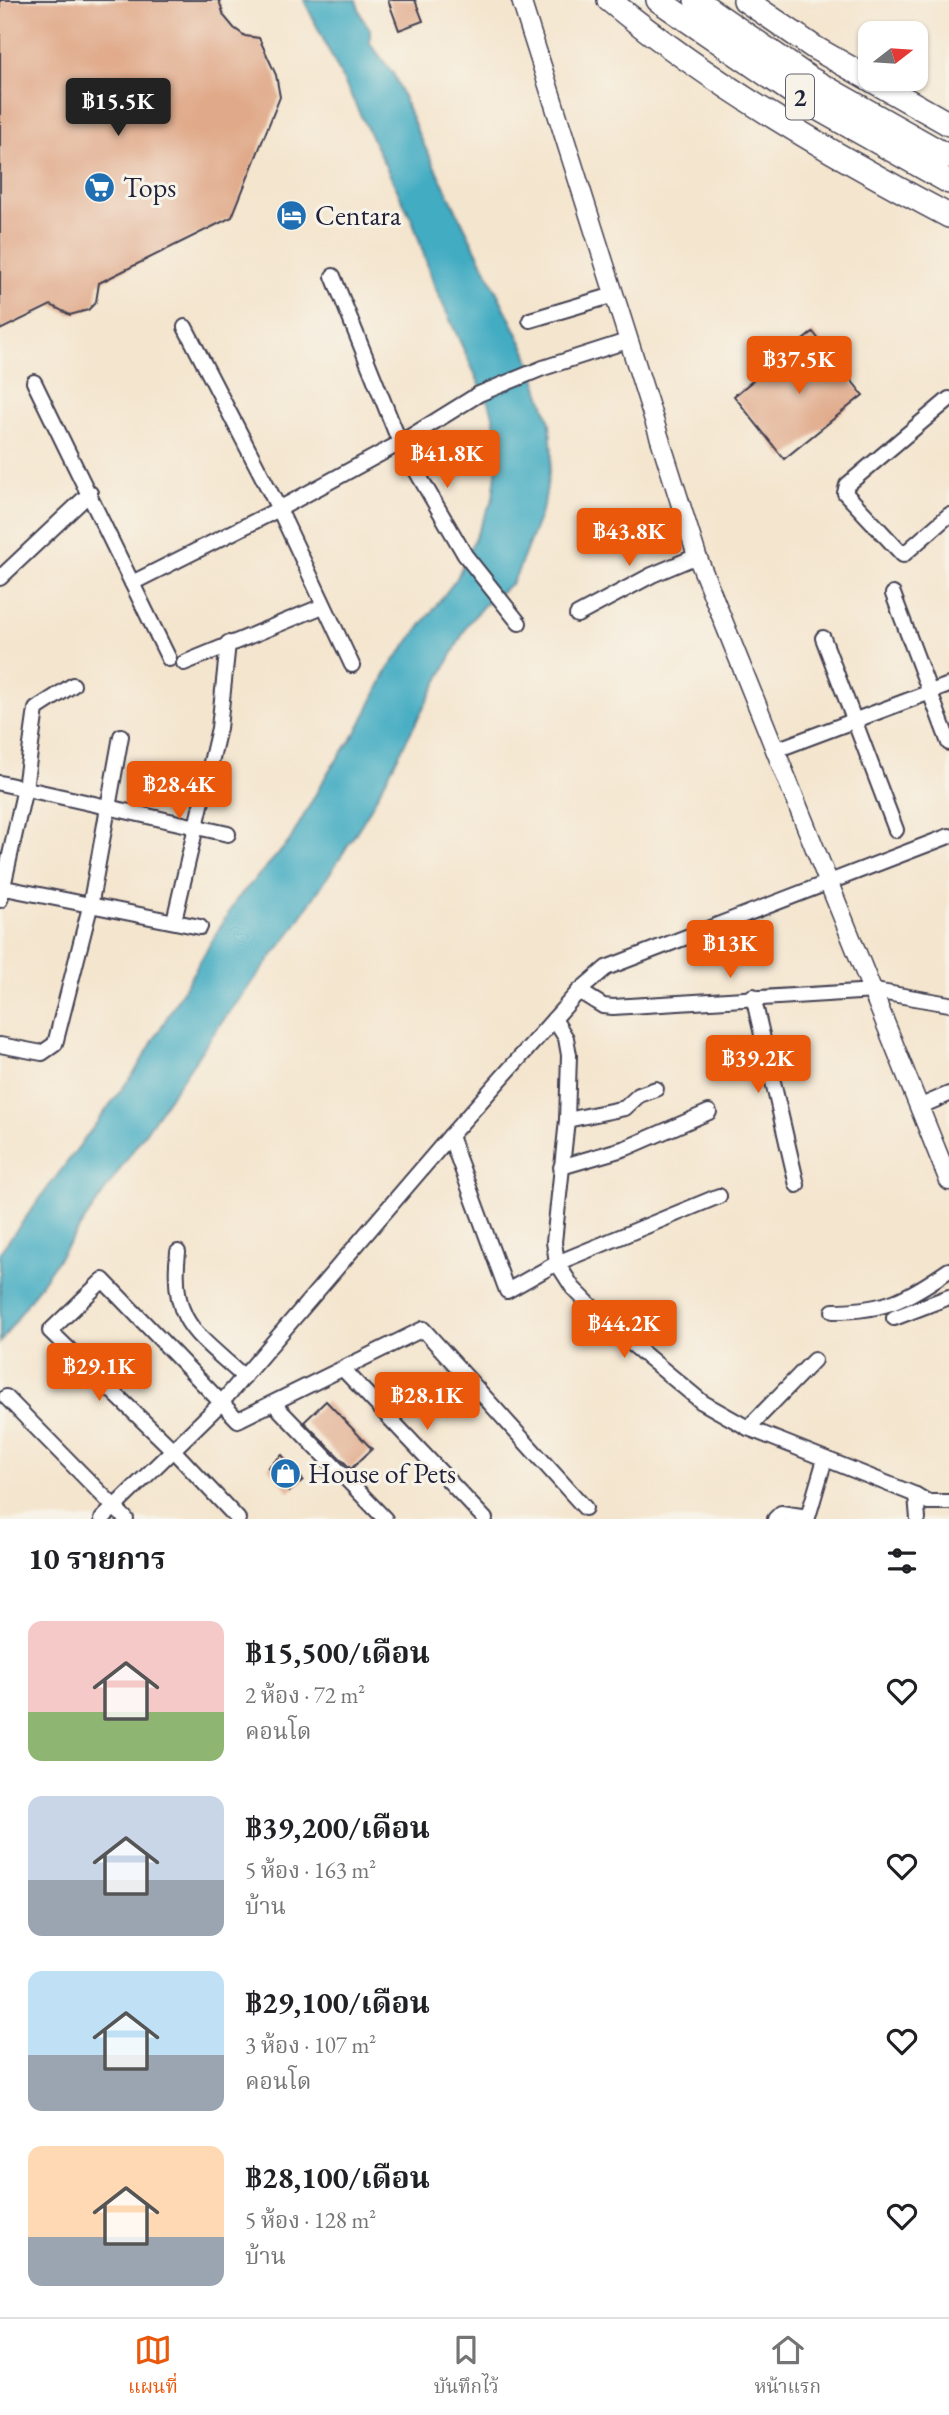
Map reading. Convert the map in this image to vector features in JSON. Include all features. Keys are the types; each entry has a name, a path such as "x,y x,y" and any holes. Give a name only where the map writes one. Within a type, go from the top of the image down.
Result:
{"highway":[{"path":"609,0 659,40 793,130 949,216"},
{"name":"2","path":"659,0 808,103 949,182"},
{"name":"2","path":"696,0 809,78 887,125 949,157"},
{"path":"746,0 815,48 949,124"}],"street":[{"path":"521,0 697,556 875,991 949,1181"},
{"path":"333,276 400,443 465,555 519,623"},
{"path":"530,320 614,296"},
{"path":"185,327 279,509 352,665"},
{"path":"132,583 279,509 400,443 479,394 627,341"},
{"path":"34,382 169,659"},
{"path":"949,399 847,485 845,493 903,555 949,515"},
{"path":"0,578 90,493"},
{"path":"577,615 697,556"},
{"path":"893,594 949,743"},
{"path":"184,663 323,606"},
{"path":"823,638 896,830"},
{"path":"174,921 219,728 228,643"},
{"path":"73,685 36,709 25,789 1,892 174,921 201,928"},
{"path":"775,750 949,685"},
{"path":"0,1045 42,1053 55,1044 90,907 121,736"},
{"path":"0,783 110,805 228,834"},
{"path":"102,1519 222,1402 450,1136 579,991 606,968 949,836"},
{"path":"579,991 603,1006 613,1007 753,996 875,991 949,1004"},
{"path":"753,996 797,1185"},
{"path":"554,1019 566,1038 569,1055 567,1120 554,1225 557,1263 573,1288 614,1329 702,1402 748,1428 916,1494 928,1502 949,1502"},
{"path":"567,1120 625,1108 639,1095 656,1089"},
{"path":"921,1106 949,1094"},
{"path":"561,1167 626,1148 709,1112"},
{"path":"450,1136 507,1291 557,1263 719,1196"},
{"path":"178,1252 176,1289 182,1316 244,1377"},
{"path":"833,1311 860,1311 897,1303 949,1270"},
{"path":"238,1519 172,1449 50,1331 103,1280 238,1420 423,1329 584,1508"},
{"path":"894,1318 949,1297"},
{"path":"748,1428 814,1360"},
{"path":"344,1370 485,1519"},
{"path":"6,1397 126,1519"},
{"path":"274,1404 385,1519"},
{"path":"775,1519 782,1513 808,1517 825,1459"},
{"path":"916,1494 918,1519"}],"water":[{"path":"304,0 356,0 362,18 370,29 370,43 394,75 418,133 527,353 550,423 552,454 544,505 512,583 483,606 468,624 367,815 340,858 291,932 218,1027 0,1343 0,1252 136,1070 236,900 289,842 327,774 357,731 388,669 457,578 493,498 499,447 492,411 434,285 413,222"}],"building":[{"path":"0,0 219,0 224,16 234,28 245,36 259,38 276,75 280,97 232,217 99,283 96,302 88,310 70,315 51,305 0,330"},
{"path":"388,0 415,0 423,21 399,30"},
{"path":"813,332 863,395 784,459 734,396"},
{"path":"326,1401 372,1449 351,1469 304,1422"},
{"name":"House of Pets","path":"282,1455 303,1480 289,1492 268,1467"}],"place":[{"name":"Tops","path":"100,187"},
{"name":"Centara","path":"292,215"},
{"name":"House of Pets","path":"285,1473"}]}
